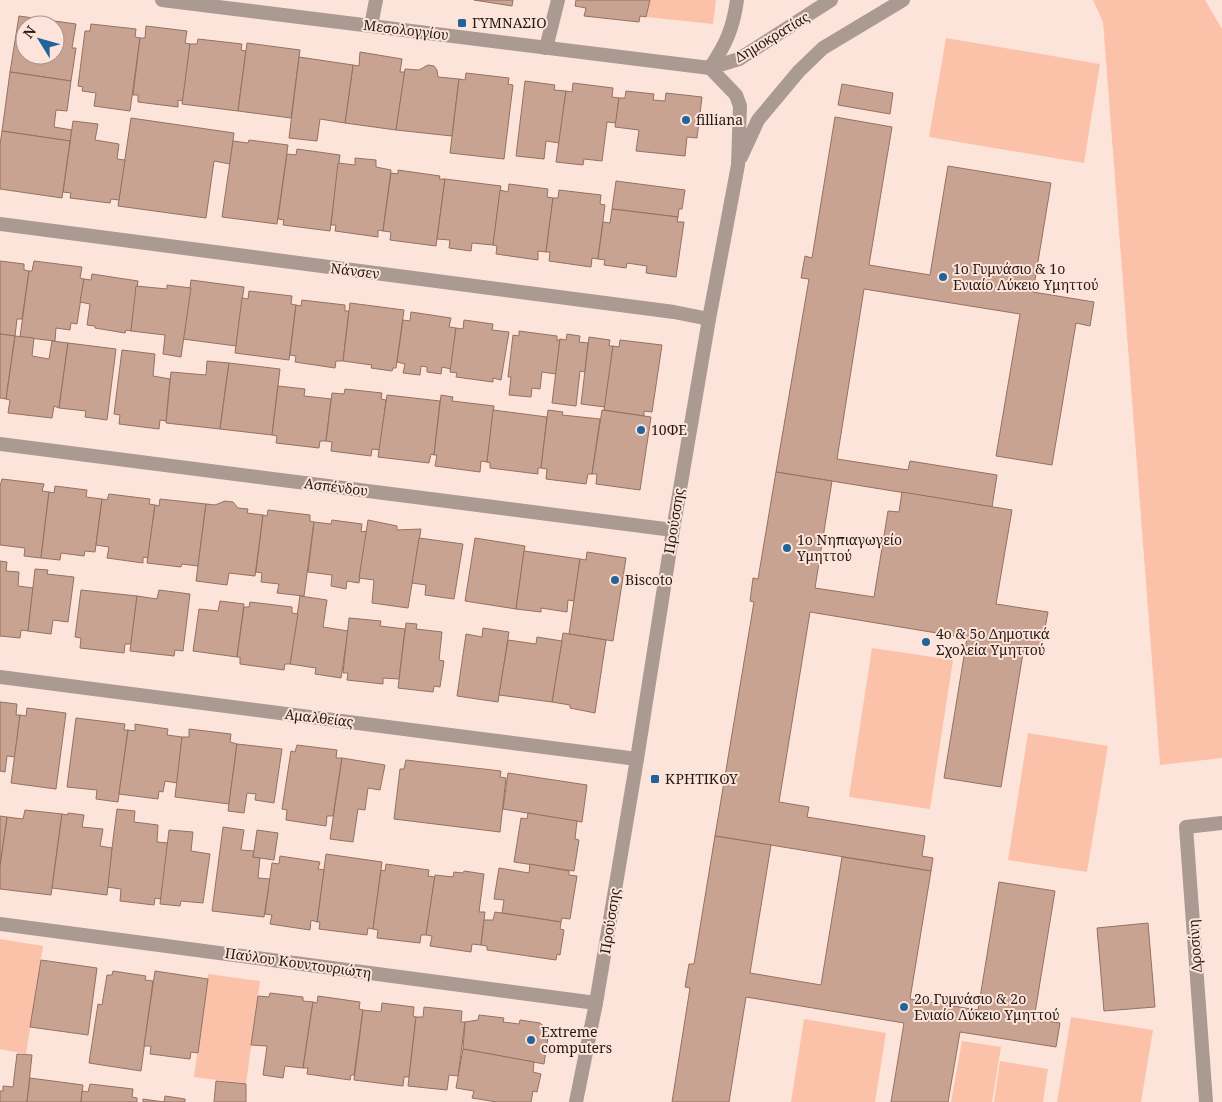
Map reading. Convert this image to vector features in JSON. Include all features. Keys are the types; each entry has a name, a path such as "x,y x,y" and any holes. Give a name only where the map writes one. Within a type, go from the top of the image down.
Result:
{"street":[{"name":"Μεσολογγίου","path":"162,0 193,2 710,68"},
{"path":"371,26 376,0"},
{"path":"546,48 558,0"},
{"path":"710,68 725,45 737,0"},
{"name":"Δημοκρατίας","path":"710,68 739,59 831,0"},
{"path":"738,165 758,120 798,70 823,48 903,0"},
{"name":"Προύσσης","path":"576,1102 596,1002 638,759 672,530 738,165 740,106 736,95 710,68"},
{"name":"Νάνσεν","path":"0,224 654,310 709,319"},
{"name":"Ασπένδου","path":"0,444 672,530"},
{"name":"Αμαλθείας","path":"0,677 638,759"},
{"name":"Δροσίνη","path":"1206,1102 1186,827 1222,823"},
{"name":"Παύλου Κουντουριώτη","path":"0,924 596,1002"}],"shaded area":[{"path":"650,0 716,0 713,24 646,17"},
{"path":"1093,0 1205,0 1222,29 1222,758 1160,765 1103,22"},
{"path":"946,38 1100,64 1084,163 929,137"},
{"path":"872,648 953,660 930,809 849,797"},
{"path":"1028,733 1108,746 1087,872 1008,860"},
{"path":"0,939 43,946 26,1054 0,1049"},
{"path":"208,974 260,981 246,1084 194,1077"},
{"path":"1071,1017 1153,1030 1141,1102 1057,1102"},
{"path":"804,1019 886,1033 875,1102 791,1102"},
{"path":"962,1041 1001,1047 992,1102 951,1102"},
{"path":"1000,1061 1048,1069 1043,1102 994,1102"}],"building":[{"path":"474,0 513,0 512,6"},
{"path":"576,0 650,0 646,17 640,16 639,22 584,16 586,8 575,6"},
{"path":"65,22 76,24 72,48 76,48 71,81 10,72 15,41 15,65 65,65"},
{"path":"91,24 136,29 135,37 140,38 130,111 94,106 96,93 82,91 83,87 78,86 85,31 90,31"},
{"path":"146,26 187,31 185,43 190,44 183,101 178,100 178,107 138,102 138,95 133,95 140,38 145,38"},
{"path":"198,39 242,44 241,50 246,51 238,111 182,104 190,44 197,44"},
{"path":"247,43 300,50 291,118 238,111"},
{"path":"360,52 402,59 400,72 405,72 396,130 345,123 353,65 359,66"},
{"path":"299,57 353,65 345,123 320,119 317,141 289,138"},
{"path":"428,65 434,66 438,77 459,79 452,136 396,130 405,69 419,70"},
{"path":"10,72 71,81 67,111 56,110 54,127 72,130 70,141 2,131"},
{"path":"466,73 509,78 508,84 513,85 504,159 450,153 459,79 465,80"},
{"path":"525,81 555,85 554,90 566,91 559,143 546,141 544,159 516,156"},
{"path":"573,83 613,88 612,97 619,98 616,123 607,122 602,161 584,159 583,165 556,162 566,91 572,92"},
{"path":"842,84 893,93 890,114 838,105"},
{"path":"626,91 654,94 653,100 665,101 666,93 702,97 697,138 687,137 685,156 636,151 639,130 615,127 619,98 625,98"},
{"path":"835,117 892,127 869,265 930,275 948,166 1051,183 1033,292 1094,302 1090,326 1076,323 1052,465 996,456 1020,314 864,289 837,459 908,470 910,461 997,475 992,507 776,472 809,279 801,278 805,256 812,258"},
{"path":"131,118 234,133 230,164 214,161 206,218 118,206"},
{"path":"73,121 98,124 95,140 119,144 117,159 125,160 119,200 111,199 110,203 70,198 71,193 63,192"},
{"path":"2,131 70,141 62,198 0,189 0,145"},
{"path":"249,140 288,145 277,224 222,217 233,141 248,143"},
{"path":"297,149 340,155 330,231 283,225 284,220 278,219 287,154 296,155"},
{"path":"355,158 376,160 376,167 391,170 383,231 378,230 378,237 335,231 336,225 331,225 338,163 355,165"},
{"path":"398,170 440,176 439,179 445,179 436,246 390,240 391,232 383,231 391,173 398,174"},
{"path":"445,179 501,186 493,245 472,243 471,251 449,248 450,240 437,239"},
{"path":"616,181 685,190 682,209 679,209 678,217 612,209"},
{"path":"509,184 548,189 547,197 553,198 546,252 538,251 538,260 496,254 497,246 493,245 500,190 508,192"},
{"path":"559,190 601,195 600,204 605,205 598,259 592,258 591,267 549,261 550,252 546,252 553,198 558,198"},
{"path":"612,209 678,217 677,222 684,222 676,277 646,273 647,266 627,263 626,268 604,265 605,260 598,259 603,222 610,223"},
{"path":"0,261 24,264 24,270 29,271 22,319 17,319 15,336 0,334"},
{"path":"34,261 82,267 80,278 84,279 77,324 71,323 70,330 56,328 55,341 20,337 29,271 32,271"},
{"path":"92,274 138,281 131,331 126,330 125,333 87,325 90,304 80,302 84,279 91,280"},
{"path":"191,280 244,287 236,346 183,339"},
{"path":"167,285 191,288 181,357 163,354 165,335 131,331 136,286 167,289"},
{"path":"249,291 292,296 291,304 296,305 289,360 235,353 242,298 248,299"},
{"path":"302,300 345,305 345,311 349,311 343,361 336,361 335,368 295,362 296,356 290,355 296,305 301,306"},
{"path":"350,303 404,310 396,368 393,368 392,371 371,368 372,365 343,361"},
{"path":"411,312 451,318 449,327 456,328 451,369 442,367 441,374 427,372 427,367 421,366 420,375 403,373 405,364 397,362 403,320 410,321"},
{"path":"464,320 493,324 492,330 509,332 501,380 493,378 493,382 456,377 457,373 450,372 456,328 463,329"},
{"path":"519,331 557,336 557,341 560,339 556,374 542,372 540,389 532,388 531,397 509,395 511,377 508,377 513,335 519,336"},
{"path":"0,334 15,336 6,399 0,398"},
{"path":"567,334 580,336 579,342 588,343 585,372 580,371 576,406 552,403 560,339 566,340"},
{"path":"15,336 34,338 32,356 49,359 52,341 68,343 59,408 54,406 52,418 8,413 10,400 6,399"},
{"path":"589,337 610,340 609,346 613,346 605,407 581,404"},
{"path":"620,340 662,345 652,412 644,411 644,416 604,410 613,346 619,347"},
{"path":"68,343 116,349 107,420 85,417 86,411 59,408"},
{"path":"122,350 155,354 153,376 170,379 166,421 160,420 159,429 119,424 120,415 114,414"},
{"path":"207,361 229,363 220,429 166,423 171,372 206,375"},
{"path":"229,363 280,369 272,435 220,429"},
{"path":"278,386 305,389 304,396 331,399 326,441 320,441 319,448 276,443 277,436 272,435"},
{"path":"345,389 382,393 381,399 386,400 380,450 372,449 371,456 331,451 332,442 326,441 332,393 344,394"},
{"path":"387,395 440,401 434,455 431,454 429,463 378,457"},
{"path":"441,395 453,397 452,401 494,406 487,462 481,461 480,472 435,466 437,455 434,455"},
{"path":"493,410 547,417 541,468 538,468 538,474 490,468 490,463 487,462"},
{"path":"548,410 563,412 562,415 600,419 592,474 588,474 586,484 546,479 547,469 541,468"},
{"path":"602,410 651,417 640,490 596,484 597,474 592,474"},
{"path":"776,472 832,481 815,588 874,597 888,511 899,512 902,492 1012,510 996,604 1048,612 1041,650 1024,647 1001,787 944,778 967,638 810,612 779,802 809,807 807,817 925,836 922,856 933,858 931,871 715,836 754,602 750,601 753,578 758,579"},
{"path":"2,479 44,484 42,491 49,492 41,558 24,556 25,548 0,545 0,486"},
{"path":"55,486 87,490 86,497 102,499 95,552 85,551 84,556 61,553 60,560 41,558 49,492 54,493"},
{"path":"109,494 150,499 149,504 155,505 148,558 143,557 143,563 107,558 109,547 96,545 102,499 107,500"},
{"path":"160,499 206,504 198,566 182,564 181,567 147,563 155,505 159,506"},
{"path":"225,501 233,502 238,508 248,509 247,513 263,515 255,576 229,573 227,585 196,581 206,504 215,505"},
{"path":"268,510 310,515 310,521 314,522 304,596 277,593 279,584 261,582 262,573 256,572 263,515 267,516"},
{"path":"332,520 362,524 361,532 367,531 359,583 347,581 346,589 331,586 332,575 308,572 314,522 331,524"},
{"path":"368,520 397,526 397,530 421,529 408,608 372,603 374,580 359,578"},
{"path":"419,538 463,544 454,599 425,595 426,585 412,583"},
{"path":"475,538 525,546 516,609 465,601"},
{"path":"524,551 580,559 574,601 568,600 567,612 541,608 541,612 516,609"},
{"path":"587,552 626,558 613,641 569,634 580,559 586,560"},
{"path":"0,561 7,562 6,571 19,572 18,586 33,588 28,631 21,630 20,638 0,636"},
{"path":"35,569 48,570 47,574 74,577 68,622 53,620 51,634 28,631"},
{"path":"81,590 137,596 131,644 125,644 124,653 80,648 81,638 75,637"},
{"path":"159,590 190,594 183,651 175,650 174,656 130,651 137,596 157,599"},
{"path":"300,596 327,600 323,627 348,631 341,678 315,674 316,668 290,664"},
{"path":"220,601 244,604 237,657 193,651 199,609 218,611"},
{"path":"250,602 292,607 292,613 298,614 290,664 285,664 284,670 240,664 240,657 237,657 244,607 249,607"},
{"path":"349,618 381,621 380,626 405,629 399,679 383,678 383,684 347,680 348,673 343,673"},
{"path":"406,623 417,624 416,629 442,632 439,660 444,661 440,687 434,686 433,692 398,688"},
{"path":"483,628 509,632 498,702 457,696 466,634 482,637"},
{"path":"563,633 606,640 595,713 570,708 570,705 552,702"},
{"path":"537,637 562,641 552,702 499,695 508,640 536,644"},
{"path":"0,702 17,704 16,715 20,715 15,757 7,756 5,772 0,771"},
{"path":"27,708 66,713 56,789 11,783 20,715 26,716"},
{"path":"76,718 125,724 124,730 128,730 118,802 96,799 97,790 67,787"},
{"path":"135,724 168,729 167,735 182,737 177,783 165,781 163,792 159,791 158,799 119,794 128,730 135,731"},
{"path":"189,729 231,734 230,742 237,744 229,804 175,797 182,737 189,737"},
{"path":"237,744 282,749 274,803 255,800 256,794 247,793 244,813 228,811"},
{"path":"297,745 337,750 336,758 342,758 333,816 327,816 326,826 286,820 287,810 282,809 291,751 295,752"},
{"path":"342,758 385,765 380,790 368,788 365,810 358,809 353,842 330,839"},
{"path":"406,760 501,771 500,777 506,778 500,832 394,819 400,769 404,769"},
{"path":"508,773 587,785 582,822 503,809"},
{"path":"117,809 135,811 134,822 158,825 157,842 168,843 161,899 155,898 154,905 120,901 121,889 107,887"},
{"path":"25,810 62,814 51,895 0,889 0,865 7,817 23,819"},
{"path":"68,813 84,815 82,827 103,829 100,846 112,848 107,895 52,888 62,814 68,815"},
{"path":"528,813 577,821 575,839 579,840 574,871 514,862 521,818 527,819"},
{"path":"0,816 7,817 0,865"},
{"path":"223,827 244,830 241,850 254,851 253,857 260,858 258,878 270,879 264,917 212,911"},
{"path":"169,830 193,832 191,851 210,854 203,903 181,901 180,906 160,904"},
{"path":"257,830 278,833 274,860 253,857"},
{"path":"715,836 771,845 750,973 821,985 842,857 931,871 910,999 978,1010 999,882 1055,891 1034,1019 1060,1023 1056,1047 960,1032 948,1102 891,1102 904,1023 746,997 729,1102 672,1102 690,988 685,987 689,964 694,964"},
{"path":"326,854 382,862 373,929 368,928 367,935 319,929 320,922 317,922"},
{"path":"280,856 320,862 318,869 324,870 317,922 311,920 310,930 270,924 272,915 265,914 272,863 279,864"},
{"path":"386,864 429,870 428,876 435,877 426,935 421,935 420,943 377,938 378,930 373,929 381,870 385,871"},
{"path":"530,864 569,871 569,875 577,876 570,919 562,918 561,922 502,913 504,900 494,899 499,868 529,873"},
{"path":"464,871 484,874 479,912 485,912 481,945 472,944 471,952 430,946 432,936 426,935 435,875 453,877 454,872 463,873"},
{"path":"495,912 561,922 560,929 564,930 560,955 557,954 556,960 487,950 487,946 481,945 484,920 493,920"},
{"path":"1148,923 1155,1007 1104,1011 1097,928"},
{"path":"41,960 97,968 88,1035 30,1027"},
{"path":"113,971 146,976 145,980 153,981 141,1071 89,1063 98,1004 102,1005 107,975 112,975"},
{"path":"155,971 208,979 198,1053 191,1052 190,1059 150,1054 151,1046 144,1046"},
{"path":"270,993 303,997 303,1001 313,1002 303,1068 285,1066 283,1078 263,1075 267,1046 251,1045 258,996 269,997"},
{"path":"318,996 360,1002 359,1009 363,1010 354,1075 351,1075 350,1080 307,1074 308,1068 303,1068 313,1002 317,1003"},
{"path":"382,1003 414,1007 413,1016 416,1017 409,1077 404,1077 403,1086 354,1080 363,1010 381,1012"},
{"path":"424,1007 462,1011 461,1022 465,1022 458,1076 449,1075 447,1090 408,1086 416,1017 423,1017"},
{"path":"479,1015 504,1018 503,1022 519,1024 520,1020 540,1023 546,1028 548,1037 544,1064 463,1049 465,1022 478,1020"},
{"path":"463,1049 534,1062 533,1072 541,1074 537,1092 533,1091 531,1102 497,1102 472,1098 474,1091 456,1088"},
{"path":"17,1054 32,1055 27,1102 0,1102 0,1091 3,1091 3,1086 13,1087"},
{"path":"30,1078 83,1085 81,1102 27,1102"},
{"path":"216,1081 246,1084 246,1102 214,1102"},
{"path":"90,1084 133,1089 132,1097 137,1098 137,1102 81,1102 82,1091 88,1092"},
{"path":"165,1096 185,1099 185,1102 164,1102"},
{"path":"143,1099 164,1102 143,1102"}],"place":[{"name":"ΓΥΜΝΑΣΙΟ","path":"462,23"},
{"name":"filliana","path":"686,120"},
{"name":"1ο Γυμνάσιο & 1ο Ενιαίο Λύκειο Υμηττού","path":"943,277"},
{"name":"10ΦΕ","path":"641,430"},
{"name":"1ο Νηπιαγωγείο Υμηττού","path":"787,548"},
{"name":"Biscoto","path":"615,580"},
{"name":"4ο & 5ο Δημοτικά Σχολεία Υμηττού","path":"926,642"},
{"name":"ΚΡΗΤΙΚΟΥ","path":"655,779"},
{"name":"2ο Γυμνάσιο & 2ο Ενιαίο Λύκειο Υμηττού","path":"904,1007"},
{"name":"Extreme computers","path":"531,1040"}]}
